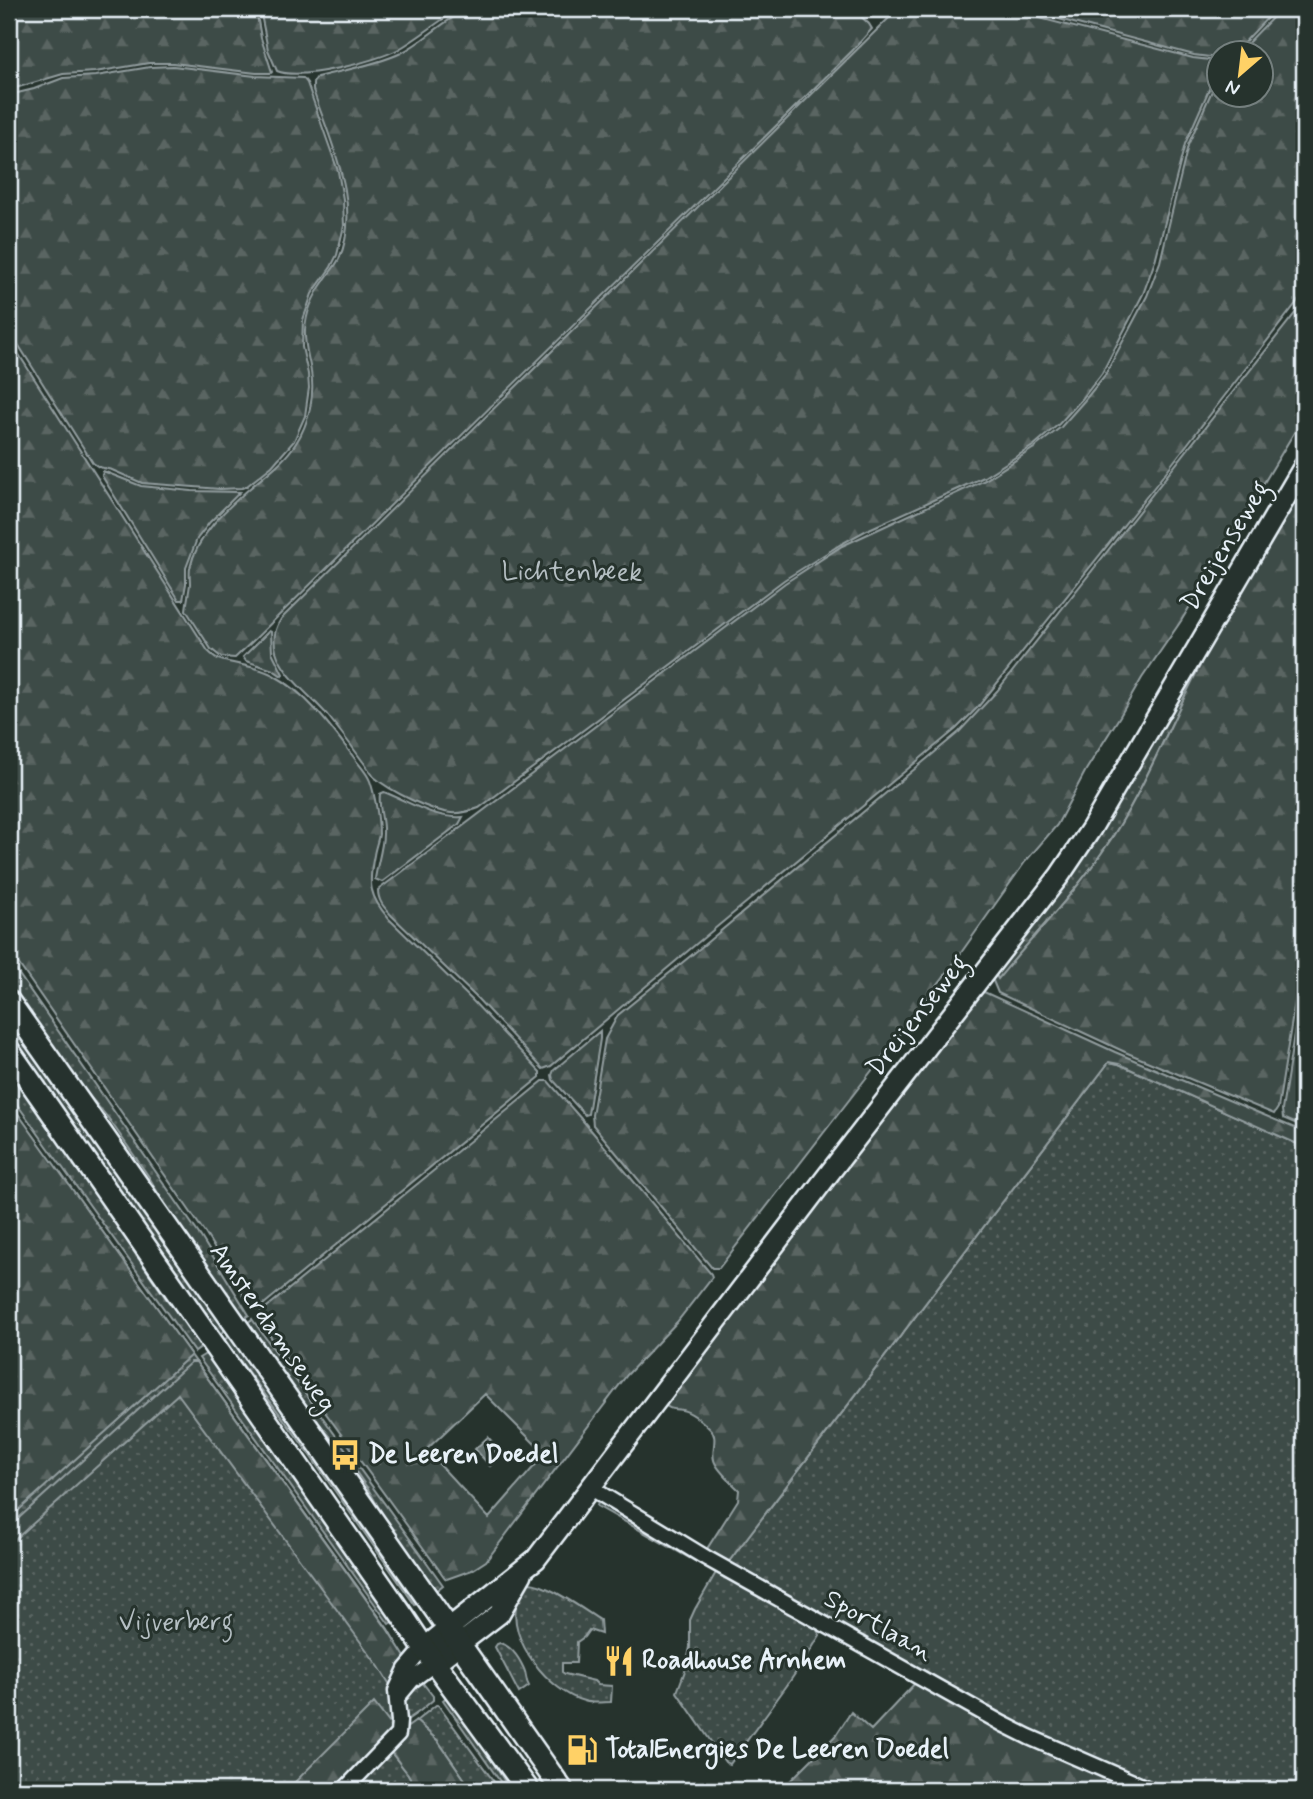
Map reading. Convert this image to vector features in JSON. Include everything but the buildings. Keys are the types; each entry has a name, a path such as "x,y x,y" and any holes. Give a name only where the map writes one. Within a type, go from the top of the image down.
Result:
{"main road":[{"name":"Dreijenseweg","path":"430,1656 453,1637 499,1614 526,1567 536,1559 591,1488 1067,865 1091,829 1304,466"},
{"name":"Amsterdamseweg","path":"9,1002 562,1790"},
{"path":"9,1051 430,1656 528,1790"}],"street":[{"name":"Sportlaan","path":"591,1488 708,1559 1003,1724 1151,1790"},
{"path":"344,1790 398,1734 396,1699 400,1679 405,1669 430,1656"}],"green space":[{"path":"9,9 256,9 261,38 272,72 256,73 173,63 149,63 63,74 9,90"},
{"path":"260,9 459,9 388,54 320,72 288,73 277,71 268,50"},
{"path":"470,9 853,9 872,29 255,639 235,658 221,657 211,649 186,610 190,568 199,545 214,524 231,505 280,462 301,435 310,409 312,390 305,341 307,317 317,292 339,259 345,238 346,195 313,83 317,77 371,64 401,53"},
{"name":"Lichtenbeek","path":"898,9 1005,9 1204,59 1204,101 1185,144 1155,261 1143,294 1102,373 1059,424 1033,446 984,477 867,530 784,580 479,808 458,813 442,811 411,800 374,777 329,717 298,685 280,660 275,647 275,633 281,619"},
{"path":"1021,9 1279,9 1248,38 1204,38 1204,56"},
{"path":"1285,9 1304,9 1304,293 1155,486 978,707 956,729 551,1066 543,1069 476,997 392,916 384,907 378,890 785,583 842,546 985,480 1061,427 1105,375 1147,296 1160,262 1188,145 1204,108 1274,108 1274,38 1253,38"},
{"path":"173,66 255,76 303,78 338,171 343,199 344,226 337,255 312,294 303,320 302,347 309,388 305,416 294,441 272,466 242,488 142,483 93,463 9,330 9,95 63,78"},
{"path":"1304,302 1304,416 1181,621 1142,678 1086,770 1057,825 1025,862 951,967 719,1268 712,1268 593,1125 592,1115 605,1039 618,1015 959,732 997,691"},
{"path":"9,339 208,651 219,659 267,672 297,691 328,724 365,772 372,787 378,821 379,834 371,882 377,903 389,919 472,1000 540,1072 540,1077 258,1309 252,1309 205,1233 9,950"},
{"path":"103,471 141,486 240,492 197,539 186,568 183,600 179,600 102,476"},
{"path":"1304,479 1304,945 1278,1108 1274,1114 1125,1052 998,993 993,981 994,972 998,979 1078,884 1131,807 1200,666 1203,648"},
{"path":"269,631 272,652 282,676 246,661 243,657"},
{"path":"1203,648 1200,666 1131,807 1078,885 998,980 994,972"},
{"path":"384,792 432,813 463,817 459,824 382,882 375,879 383,839 380,794"},
{"path":"9,960 201,1237 249,1315 241,1320 178,1229 149,1177 109,1119 67,1070 9,988"},
{"path":"1304,971 1304,1127 1283,1118 1282,1110"},
{"path":"984,992 1115,1052 1304,1132 1304,1147 1119,1064 1109,1062 727,1564 705,1552 738,1500 739,1490 715,1464 713,1432 689,1413 662,1403 980,993"},
{"path":"9,1015 227,1328 219,1335 9,1037"},
{"path":"600,1031 588,1114 585,1115 553,1080 552,1075 554,1070"},
{"path":"1109,1062 1119,1064 1304,1147 1304,1790 1168,1790 1031,1734 727,1564"},
{"path":"9,1065 105,1200 134,1252 167,1300 205,1345 195,1352 9,1093"},
{"path":"543,1081 548,1081 590,1129 712,1277 677,1322 627,1375 486,1561 472,1570 447,1579 257,1318","holes":["485,1394 545,1454 489,1518 426,1450"]},
{"path":"9,1101 191,1355 9,1519"},
{"name":"Vijverberg","path":"9,1102 388,1629 404,1657 393,1728 336,1790 9,1790"},
{"path":"252,1319 443,1585 433,1593 404,1551 368,1489 245,1325"},
{"path":"231,1335 419,1603 415,1605 297,1437 224,1340"},
{"path":"209,1352 395,1620 389,1624 199,1358"},
{"path":"191,1362 196,1362 405,1657 392,1688 178,1394 9,1545 9,1527"},
{"path":"603,1502 701,1561 700,1564 597,1506"},
{"path":"718,1569 811,1621 820,1635 730,1764 725,1762 677,1692 690,1647 690,1620"},
{"path":"527,1583 553,1591 600,1620 601,1634 589,1630 577,1642 576,1663 562,1663 562,1672 594,1681 598,1685 612,1686 611,1702 587,1702 571,1696 545,1676 534,1662 524,1647 515,1617 518,1600"},
{"path":"500,1643 515,1653 525,1671 529,1686 519,1693 495,1647"},
{"path":"918,1680 1140,1790 781,1790 836,1735 851,1712 871,1730"},
{"path":"422,1682 433,1700 404,1720 402,1700 414,1685"},
{"path":"448,1696 509,1788 506,1790 443,1700"},
{"path":"374,1703 393,1728 391,1734 337,1790 287,1790"},
{"path":"436,1705 500,1790 472,1790 438,1741 416,1721"},
{"path":"416,1721 438,1741 472,1790 417,1790 390,1751 405,1729"},
{"path":"390,1751 417,1790 399,1790 394,1780 383,1790 351,1790"}],"water":[{"path":"488,1437 502,1454 490,1466 475,1449"}],"place":[{"name":"De Leeren Doedel","path":"345,1455"},
{"name":"Roadhouse Arnhem","path":"619,1661"},
{"name":"TotalEnergies De Leeren Doedel","path":"582,1750"}]}
